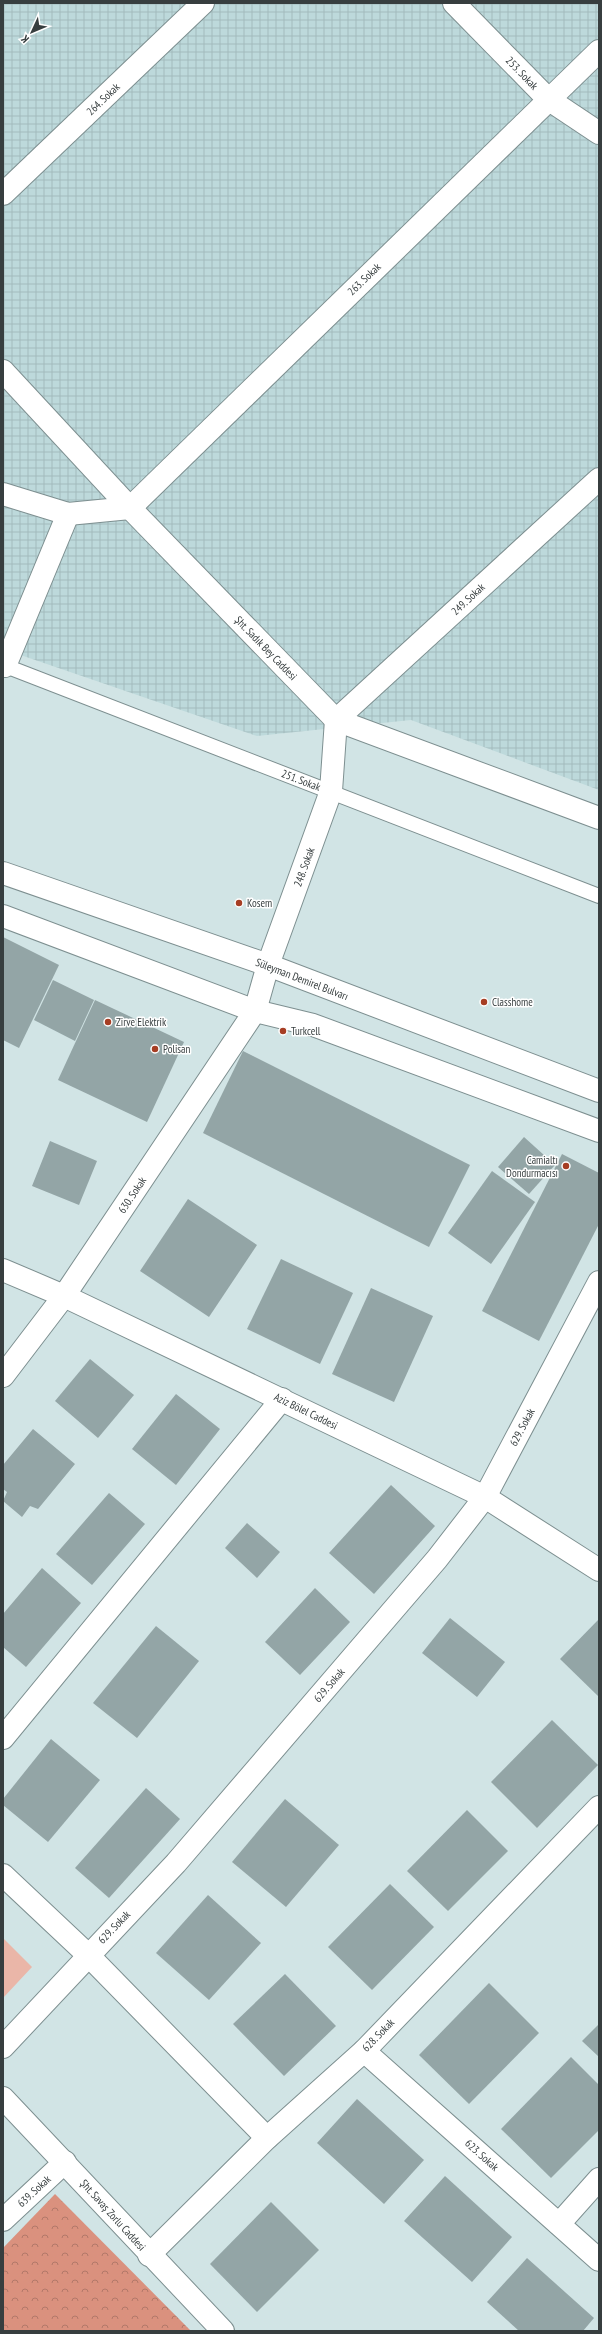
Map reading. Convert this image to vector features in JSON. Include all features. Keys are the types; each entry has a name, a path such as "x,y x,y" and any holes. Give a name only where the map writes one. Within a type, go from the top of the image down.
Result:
{"street":[{"name":"264. Sokak","path":"3,194 203,3"},
{"name":"253. Sokak","path":"454,3 548,99 599,133"},
{"name":"263. Sokak","path":"130,508 548,99 599,51"},
{"name":"Şht. Sadık Bey Caddesi","path":"3,371 130,508 336,720 599,818"},
{"name":"249. Sokak","path":"336,720 599,479"},
{"path":"3,494 68,514 130,508"},
{"path":"4,665 68,514"},
{"name":"248. Sokak","path":"255,1010 268,966 331,792 336,720"},
{"name":"Süleyman Demirel Bulvarı","path":"3,873 268,966 599,1092"},
{"path":"3,916 255,1010 313,1025 599,1131"},
{"name":"630. Sokak","path":"3,1376 64,1296 255,1010"},
{"name":"Aziz Bölel Caddesi","path":"3,1270 64,1296 485,1497 599,1570"},
{"name":"629. Sokak","path":"3,2047 176,1863 437,1559 485,1497 599,1282"},
{"path":"3,1738 282,1399"},
{"name":"628. Sokak","path":"149,2255 267,2138 364,2051 599,1807"},
{"path":"3,1875 88,1955 267,2138"},
{"name":"623. Sokak","path":"364,2051 599,2260"},
{"name":"Şht. Savaş Zorlu Caddesi","path":"3,2098 65,2162 149,2255 223,2331"},
{"name":"639. Sokak","path":"3,2220 65,2162"},
{"path":"559,2224 599,2179"}],"lane":[{"name":"251. Sokak","path":"4,665 599,896"}],"shaded area":[{"path":"3,3 599,3 599,790 411,720 257,736 3,649"},
{"path":"3,1938 32,1967 3,1998"}],"green space":[{"path":"55,2194 191,2331 3,2331 3,2248"}],"building":[{"path":"3,937 59,965 19,1048 3,1040"},
{"path":"53,980 94,1000 75,1041 34,1020"},
{"path":"95,1000 184,1042 147,1122 58,1080"},
{"path":"243,1051 470,1165 429,1247 203,1133"},
{"path":"524,1137 555,1165 529,1194 498,1167"},
{"path":"50,1141 97,1161 79,1205 32,1186"},
{"path":"562,1154 599,1173 599,1224 539,1341 482,1311"},
{"path":"492,1171 535,1202 491,1264 448,1233"},
{"path":"188,1199 257,1245 209,1317 140,1271"},
{"path":"281,1259 353,1293 320,1364 247,1329"},
{"path":"371,1288 433,1316 394,1402 332,1374"},
{"path":"90,1359 134,1395 98,1438 55,1401"},
{"path":"176,1394 220,1429 176,1485 132,1449"},
{"path":"33,1429 75,1464 38,1509 30,1506 22,1517 3,1501 7,1492 3,1489 3,1465"},
{"path":"391,1485 435,1526 374,1594 329,1553"},
{"path":"109,1493 145,1524 92,1585 56,1554"},
{"path":"247,1523 280,1552 257,1578 225,1548"},
{"path":"42,1568 81,1603 26,1667 3,1647 3,1614"},
{"path":"315,1588 350,1622 300,1675 265,1642"},
{"path":"450,1618 505,1662 477,1697 422,1653"},
{"path":"599,1619 599,1697 560,1659"},
{"path":"156,1626 199,1661 137,1738 93,1703"},
{"path":"552,1720 598,1765 537,1828 491,1782"},
{"path":"51,1739 100,1780 48,1842 3,1805 3,1799"},
{"path":"146,1788 180,1819 109,1898 75,1868"},
{"path":"285,1799 339,1845 286,1907 232,1862"},
{"path":"467,1810 508,1851 448,1911 407,1871"},
{"path":"390,1884 434,1927 372,1990 328,1947"},
{"path":"208,1895 261,1943 209,2000 156,1953"},
{"path":"285,1974 336,2026 284,2076 233,2024"},
{"path":"489,1983 539,2033 469,2104 419,2055"},
{"path":"599,2024 599,2057 582,2041"},
{"path":"571,2057 599,2085 599,2130 551,2178 501,2129"},
{"path":"357,2099 424,2160 384,2204 317,2143"},
{"path":"445,2176 512,2237 472,2282 404,2221"},
{"path":"271,2202 319,2250 257,2312 210,2264"},
{"path":"527,2258 594,2318 583,2331 519,2331 487,2302"}],"place":[{"name":"Kosem","path":"239,903"},
{"name":"Classhome","path":"484,1002"},
{"name":"Zirve Elektrik","path":"108,1022"},
{"name":"Turkcell","path":"283,1031"},
{"name":"Polisan","path":"155,1049"},
{"name":"Camialtı Dondurmacısı","path":"566,1166"}]}
